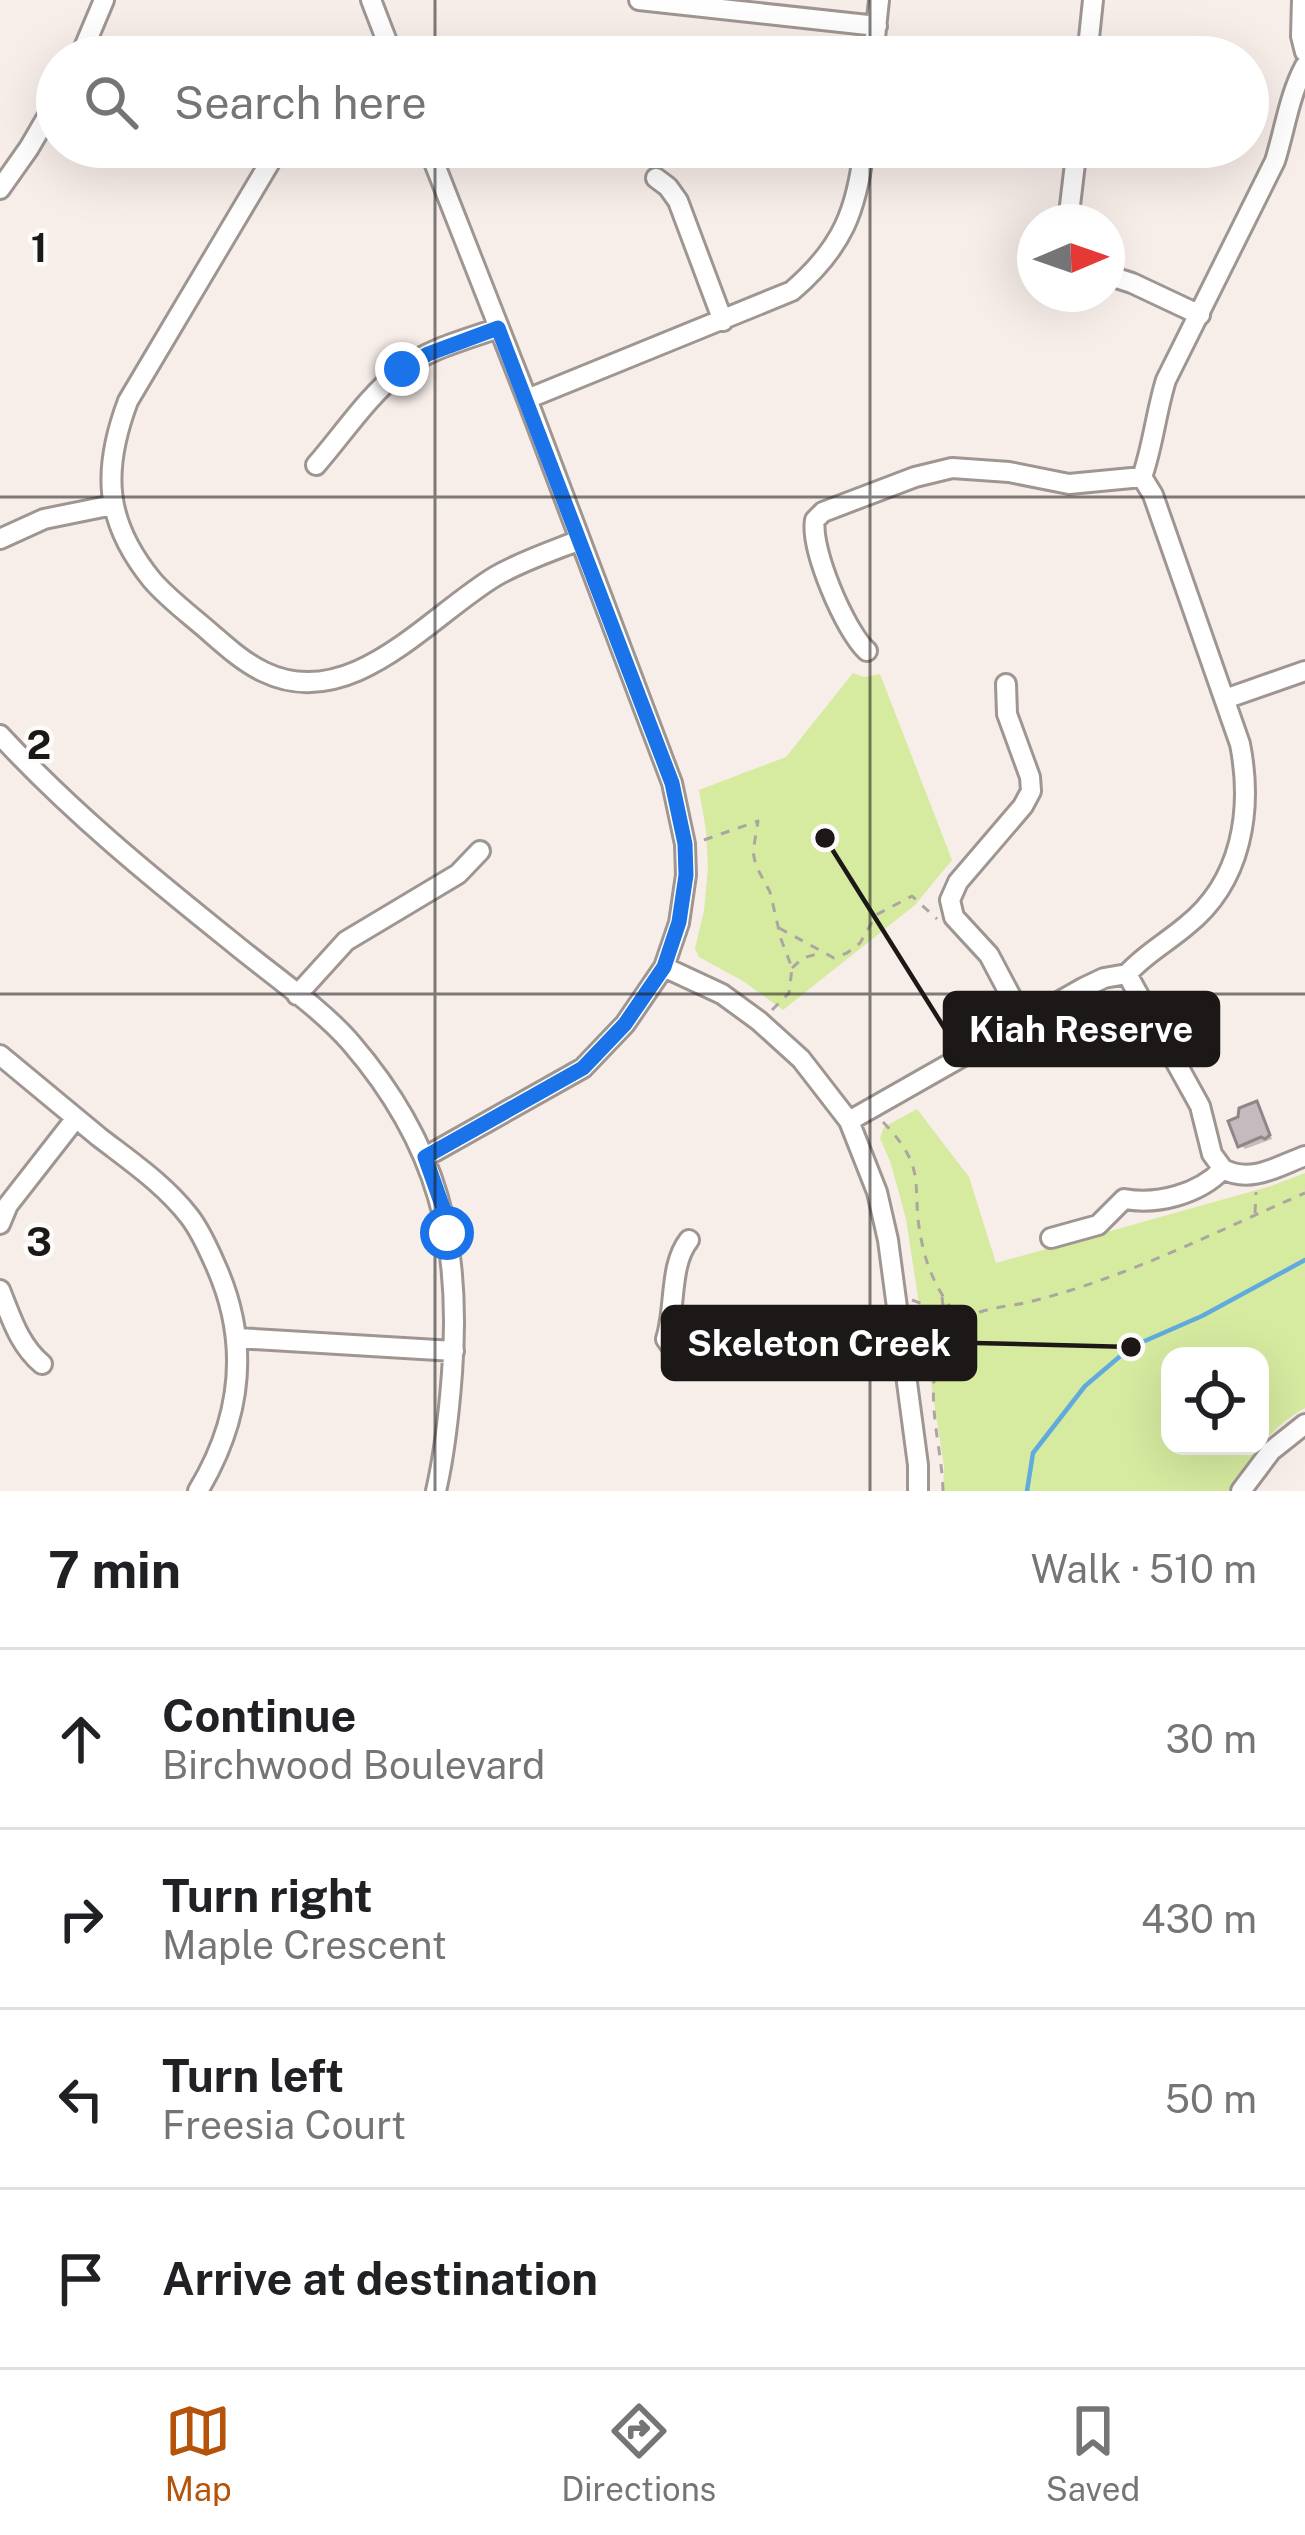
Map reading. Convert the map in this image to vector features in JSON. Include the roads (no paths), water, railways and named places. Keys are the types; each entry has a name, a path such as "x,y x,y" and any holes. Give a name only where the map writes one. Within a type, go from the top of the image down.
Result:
{"street":[{"path":"89,36 104,0"},
{"path":"371,0 385,36"},
{"path":"639,0 877,26"},
{"path":"876,36 880,0"},
{"path":"1089,36 1093,0"},
{"path":"1303,0 1305,52"},
{"path":"849,1121 1104,978 1127,974 1189,925 1215,896 1231,867 1245,818 1246,776 1240,744 1153,496 1142,477 1166,380 1275,161 1293,88 1305,66"},
{"path":"0,189 36,136"},
{"path":"266,168 128,401 117,430 111,458 112,505 130,549 154,583 242,660 269,675 314,683 359,672 496,577 580,540"},
{"path":"425,1157 583,1068 625,1024 664,967 679,922 686,875 685,844 672,783 436,168"},
{"path":"527,399 792,291 836,246 856,202 861,168"},
{"path":"1070,204 1074,168"},
{"path":"656,178 678,201 723,321"},
{"path":"1125,281 1200,315"},
{"path":"316,465 402,369 498,328"},
{"path":"867,651 848,629 815,543 815,520 823,512 952,468 996,470 1069,484 1142,477"},
{"path":"0,539 44,520 112,505"},
{"path":"1225,699 1305,671"},
{"path":"1006,684 1006,714 1031,791 952,890 950,900 953,917 989,955 1025,1023"},
{"path":"0,735 46,785 118,850 348,1039 392,1099 425,1157 443,1208 452,1258 454,1351 445,1454 436,1491"},
{"path":"297,995 346,941 458,874 480,851"},
{"path":"664,967 722,994 759,1021 801,1059 849,1121 878,1192 888,1240 918,1491"},
{"path":"1127,974 1200,1106 1212,1154 1223,1169 1243,1176 1256,1174 1305,1156"},
{"path":"0,1055 164,1188 191,1218 225,1286 237,1338 236,1395 214,1464 198,1491"},
{"path":"0,1224 8,1205 76,1118"},
{"path":"1051,1238 1098,1225 1124,1199 1155,1200 1193,1190 1223,1169"},
{"path":"689,1240 679,1262 667,1339 673,1349 694,1344 788,1355 901,1340"},
{"path":"0,1290 22,1341 42,1364"},
{"path":"237,1338 454,1351"},
{"path":"1241,1491 1271,1451 1305,1424"}],"waterway":[{"path":"1027,1491 1033,1453 1085,1386 1131,1347 1202,1316 1305,1260"}],"place":[{"name":"Kiah Reserve","path":"825,838"},
{"name":"Skeleton Creek","path":"1131,1347"}]}
